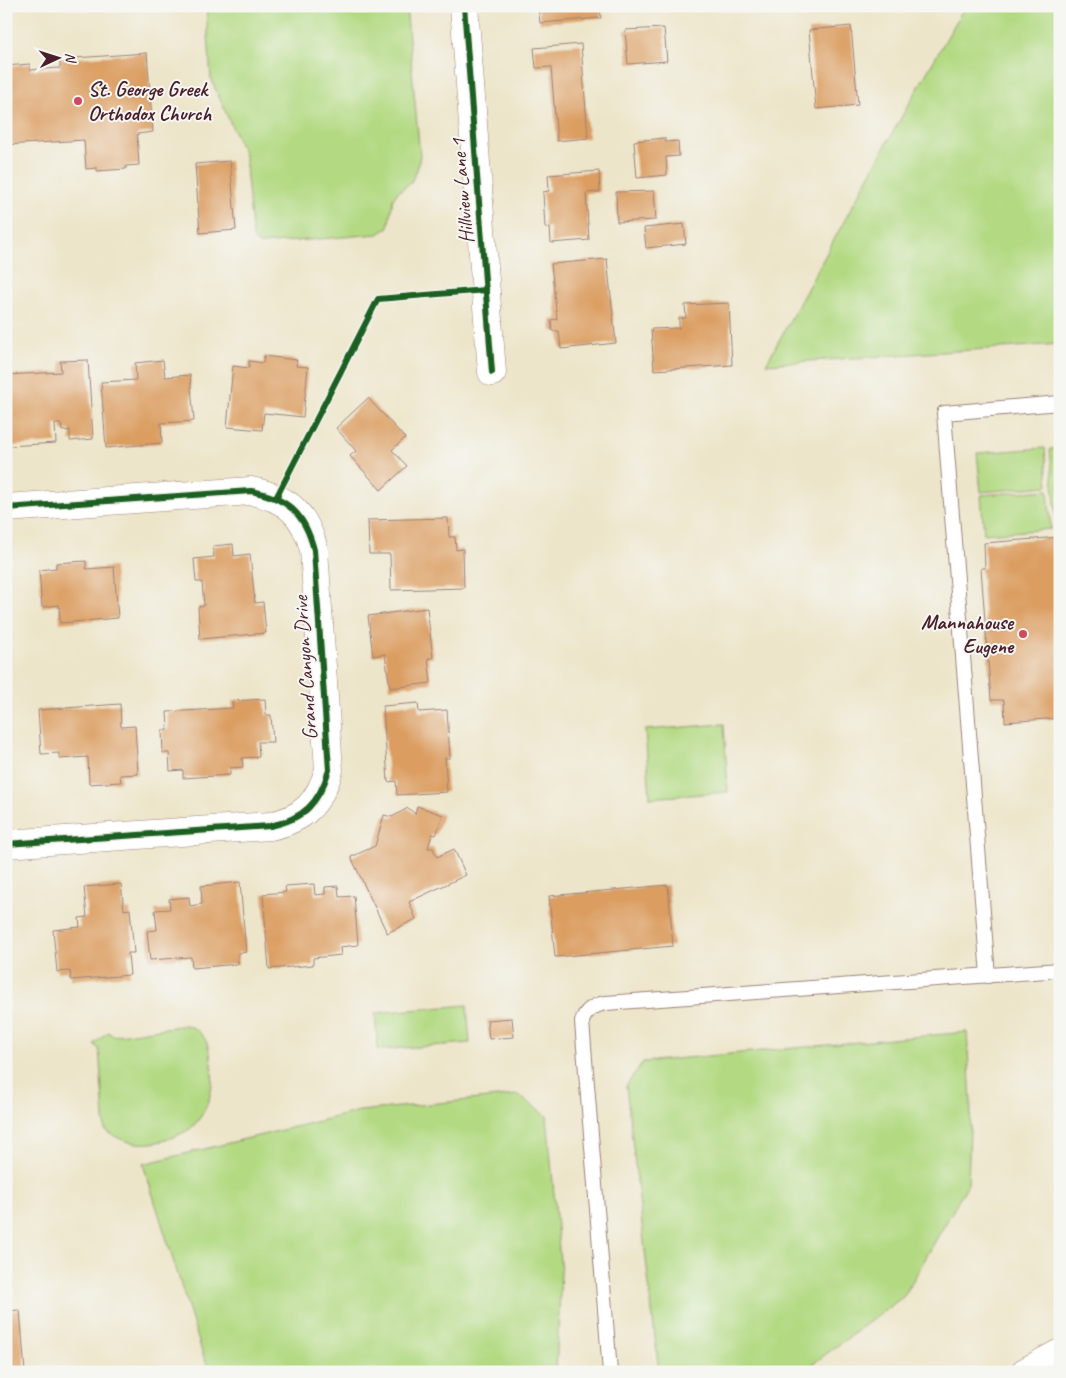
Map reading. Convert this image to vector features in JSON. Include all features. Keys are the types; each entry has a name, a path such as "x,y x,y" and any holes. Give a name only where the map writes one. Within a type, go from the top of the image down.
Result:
{"street":[{"name":"Hillview Lane 1","path":"464,6 492,372"},
{"name":"Grand Canyon Drive","path":"6,508 251,492 266,494 288,505 301,517 309,532 314,550 328,770 324,785 316,800 304,813 288,823 270,826 6,844"},
{"path":"1025,1372 1060,1354"}],"lane":[{"path":"988,976 944,413 1060,404"},
{"path":"610,1372 582,1022 584,1014 598,1004 606,1003 1060,970"}],"green space":[{"path":"206,6 406,6 420,156 417,170 411,182 397,193 393,199 388,228 378,234 261,244 255,241 252,231 245,156 211,79"},
{"path":"965,6 1060,6 1060,344 766,364 893,132"},
{"path":"1045,448 1048,486 981,492 977,453"},
{"path":"1060,448 1060,526 1057,526 1050,449"},
{"path":"1048,490 1051,529 984,534 981,495"},
{"path":"724,724 728,792 650,798 645,730"},
{"path":"467,1005 470,1043 378,1050 375,1013"},
{"path":"186,1025 197,1030 204,1037 212,1062 211,1091 209,1100 200,1117 192,1127 184,1132 159,1142 141,1143 123,1140 105,1130 99,1049 94,1044 108,1032 113,1036"},
{"path":"967,1032 971,1103 968,1184 904,1296 802,1372 659,1372 626,1086 643,1062"},
{"path":"518,1095 547,1116 561,1272 556,1372 213,1372 204,1358 143,1164 360,1111"}],"building":[{"path":"538,6 600,6 601,18 540,23"},
{"path":"851,26 858,105 816,109 809,30"},
{"path":"664,28 667,61 628,64 625,30"},
{"path":"581,44 588,138 557,141 551,67 536,68 534,48"},
{"name":"St. George Greek Orthodox Church","path":"147,53 153,132 137,134 139,165 126,166 126,169 97,171 97,168 86,169 84,140 6,145 6,66 30,64 30,70 60,68 60,59"},
{"path":"665,138 665,142 678,141 679,156 666,157 667,175 637,178 634,141"},
{"path":"230,161 236,230 200,233 195,164"},
{"path":"599,171 600,192 586,193 589,240 551,243 550,227 545,228 543,192 549,191 548,175"},
{"path":"654,191 656,220 617,222 616,192"},
{"path":"684,224 686,244 646,248 644,228"},
{"path":"607,259 616,343 561,349 559,331 552,331 551,320 557,319 551,264"},
{"path":"729,303 732,365 654,370 651,329 679,328 679,318 686,318 685,305"},
{"path":"264,356 297,360 296,366 308,367 303,417 264,413 262,430 227,427 233,366 249,368 249,361 263,363"},
{"path":"88,360 93,439 70,441 70,430 62,431 61,424 55,424 56,443 9,446 6,375 61,372 60,361"},
{"path":"163,360 165,377 190,375 194,421 161,423 162,443 106,448 101,382 136,380 135,363"},
{"path":"368,398 405,438 392,450 407,466 381,490 350,456 356,451 336,428"},
{"path":"448,518 449,537 455,537 456,550 463,549 464,588 391,590 390,554 369,554 368,520"},
{"name":"Mannahouse Eugene","path":"1060,537 1060,718 1005,722 1004,700 991,700 981,568 985,568 984,543"},
{"path":"233,544 234,556 250,554 255,603 263,602 266,633 200,639 198,607 204,606 202,582 196,582 194,559 214,557 213,546"},
{"path":"86,561 86,569 114,567 118,618 60,623 59,605 42,607 39,570 56,568 56,563"},
{"path":"427,608 433,658 428,658 431,683 390,688 385,654 373,656 368,616"},
{"path":"265,699 266,715 271,715 273,742 258,742 259,757 242,758 243,767 230,768 230,775 183,778 183,770 170,771 169,753 163,753 162,730 168,730 167,712 233,708 232,701"},
{"path":"418,703 419,712 447,710 450,758 445,758 447,792 397,795 396,781 388,782 383,706"},
{"path":"120,704 121,727 135,726 138,774 120,775 121,782 89,784 88,757 59,759 59,753 41,754 38,710"},
{"path":"417,806 443,815 436,835 432,834 428,848 433,848 437,857 454,849 466,875 409,902 416,919 387,933 351,857 375,846 384,815 392,817 408,808 415,814"},
{"path":"240,882 246,952 238,953 238,964 192,968 191,957 150,960 147,931 157,930 155,910 170,909 169,899 189,897 190,906 202,904 201,886"},
{"path":"121,884 124,910 130,909 134,953 128,953 130,975 71,980 70,971 57,972 53,930 80,927 79,918 87,917 84,887"},
{"path":"314,884 315,895 325,894 325,887 338,886 339,897 354,896 358,945 340,947 341,955 313,958 313,965 269,969 263,894 286,892 285,886"},
{"path":"668,885 673,946 555,957 549,896"},
{"path":"512,1018 514,1037 489,1039 487,1020"},
{"path":"20,1310 25,1372 6,1372 6,1311"}],"cycle path":[{"path":"464,6 492,372"},
{"path":"276,498 378,299 486,290"},
{"path":"6,508 251,491 285,503 300,517 306,527 314,550 329,770 320,792 308,808 292,819 270,826 6,844"}],"place":[{"name":"St. George Greek Orthodox Church","path":"78,101"},
{"name":"Mannahouse Eugene","path":"1023,634"}]}
